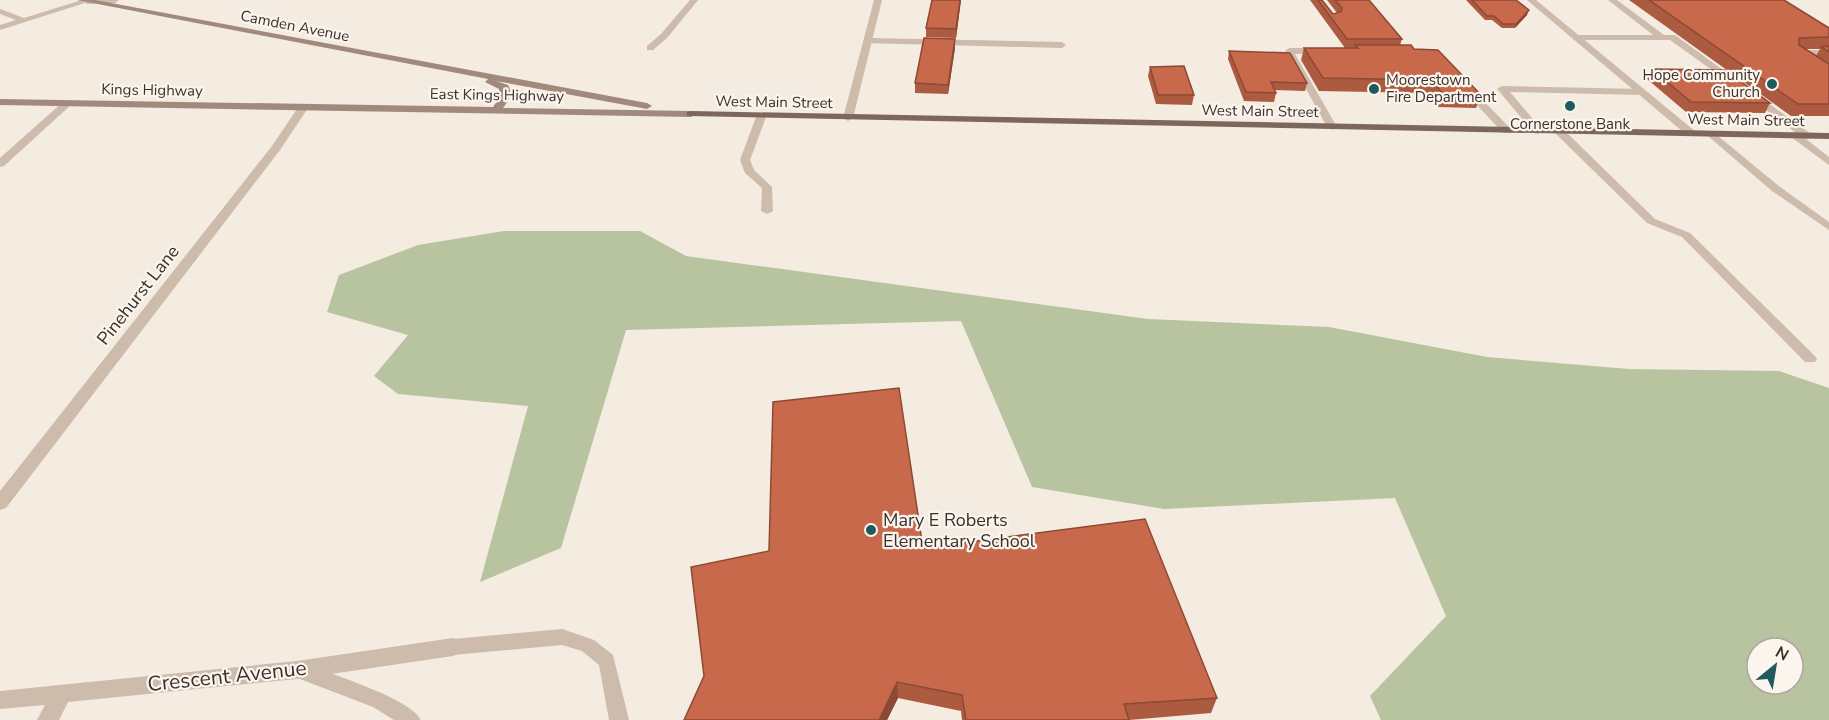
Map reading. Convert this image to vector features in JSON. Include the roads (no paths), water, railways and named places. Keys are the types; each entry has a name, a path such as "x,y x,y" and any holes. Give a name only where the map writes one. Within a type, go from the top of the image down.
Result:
{"main road":[{"name":"Camden Avenue","path":"84,1 691,114"},
{"name":"Camden Avenue","path":"468,74 504,87 505,99 496,110"},
{"name":"Kings Highway","path":"0,102 303,108"},
{"name":"East Kings Highway","path":"303,108 691,114"},
{"name":"West Main Street","path":"691,114 1829,136"}],"street":[{"path":"84,1 115,0"},
{"path":"848,118 878,0"},
{"path":"1531,0 1692,134"},
{"path":"0,164 68,103"},
{"name":"Pinehurst Lane","path":"0,503 276,148 303,108"},
{"name":"Crescent Avenue","path":"0,700 297,669 453,647"},
{"path":"48,720 62,694"}],"lane":[{"path":"650,48 664,36 694,0"},
{"path":"1612,0 1662,37"},
{"path":"0,28 84,1"},
{"path":"0,11 25,21"},
{"path":"1576,38 1672,37 1739,86"},
{"path":"868,41 1062,45"},
{"path":"1332,127 1289,51 1337,52"},
{"path":"1829,53 1797,53 1829,75"},
{"path":"1463,85 1507,131"},
{"path":"1538,131 1502,89 1642,92"},
{"path":"1749,93 1808,136"},
{"path":"761,117 745,160 749,171 767,187 767,211"},
{"path":"1560,132 1651,221 1686,235 1810,359"},
{"path":"1712,134 1776,189 1829,227"},
{"path":"1795,135 1829,162"},
{"path":"453,647 562,637 588,645 607,661 619,720"},
{"path":"297,669 380,701 411,720"}],"place":[{"name":"Hope Community Church","path":"1772,84"},
{"name":"Moorestown Fire Department","path":"1374,89"},
{"name":"Cornerstone Bank","path":"1570,106"},
{"name":"Mary E Roberts Elementary School","path":"871,530"}]}
